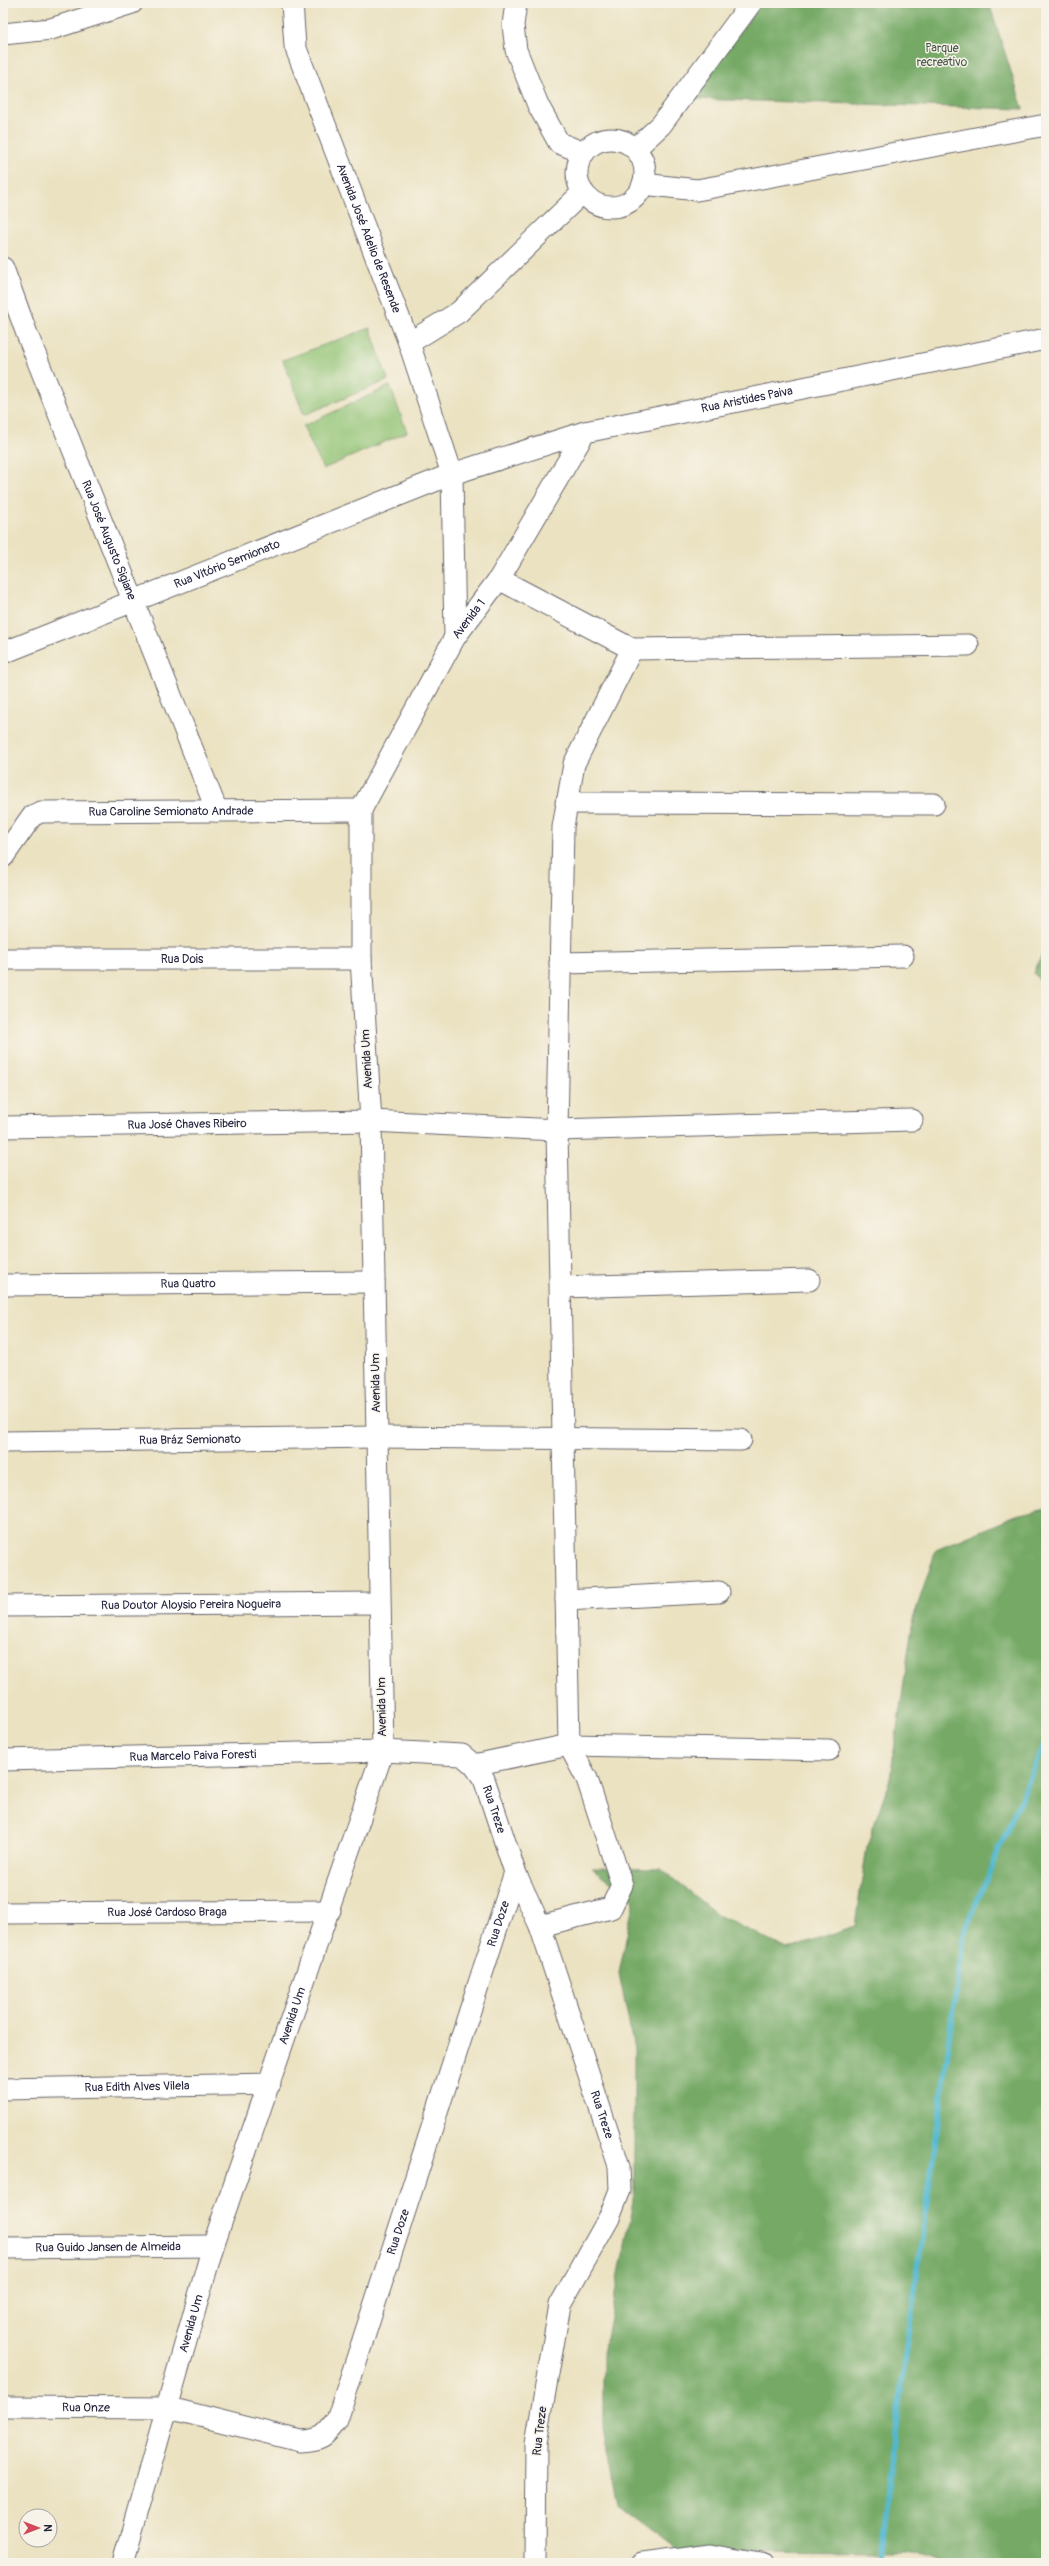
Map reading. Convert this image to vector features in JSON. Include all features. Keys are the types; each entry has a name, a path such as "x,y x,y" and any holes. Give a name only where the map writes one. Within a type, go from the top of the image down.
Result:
{"street":[{"path":"3,34 51,29 132,3"},
{"name":"Avenida José Adelio de Resende","path":"292,3 295,46 409,343 452,474 455,637"},
{"path":"516,3 513,25 516,50 538,105 559,143 584,153"},
{"path":"635,149 661,125 751,3"},
{"path":"643,184 697,190 1046,125"},
{"path":"609,139 627,143 635,149 644,165 643,184 632,199 616,207 597,204 583,192 577,172 584,153 599,141 609,139"},
{"path":"409,343 458,312 583,192"},
{"name":"Rua José Augusto Sigiane","path":"3,268 27,334 135,601 217,811"},
{"name":"Rua Aristides Paiva","path":"452,474 585,432 1046,339"},
{"name":"Avenida 1","path":"361,810 455,637 499,579 585,432"},
{"name":"Rua Vitório Semionato","path":"3,653 452,474"},
{"path":"499,579 632,649 968,645"},
{"path":"540,1926 611,1908 622,1885 587,1779 570,1745 557,1130 563,827 566,803 574,764 632,649"},
{"path":"566,803 934,804"},
{"name":"Rua Caroline Semionato Andrade","path":"3,857 32,816 41,812 361,810"},
{"name":"Avenida Um","path":"123,2563 169,2408 213,2246 330,1911 383,1751 371,1121 361,959 361,810"},
{"path":"560,963 903,956"},
{"name":"Rua Dois","path":"3,959 361,959"},
{"name":"Rua José Chaves Ribeiro","path":"3,1127 371,1121 557,1130 912,1120"},
{"path":"561,1287 809,1280"},
{"name":"Rua Quatro","path":"3,1285 374,1282"},
{"name":"Rua Bráz Semionato","path":"3,1442 376,1437 742,1440"},
{"path":"566,1600 719,1592"},
{"name":"Rua Doutor Aloysio Pereira Nogueira","path":"3,1606 379,1603"},
{"path":"474,1765 570,1745 829,1750"},
{"name":"Rua Marcelo Paiva Foresti","path":"3,1760 383,1751"},
{"name":"Rua Treze","path":"383,1751 462,1755 474,1765 484,1779 515,1872 540,1926 619,2166 620,2190 609,2218 560,2305 536,2443 535,2563"},
{"name":"Rua Doze","path":"169,2408 300,2441 317,2440 328,2433 337,2420 515,1872"},
{"name":"Rua José Cardoso Braga","path":"3,1912 330,1911"},
{"name":"Rua Edith Alves Vilela","path":"3,2088 270,2084"},
{"name":"Rua Guido Jansen de Almeida","path":"3,2248 213,2246"},
{"name":"Rua Onze","path":"3,2407 169,2408"},
{"path":"642,2563 709,2554 761,2563"}],"green space":[{"name":"Parque recreativo","path":"761,3 989,3 1023,109 691,99"},
{"path":"370,328 388,380 304,415 283,360"},
{"path":"390,386 407,432 323,469 303,426"},
{"path":"1046,944 1046,989 1034,973"},
{"path":"1046,1509 1046,2563 942,2563 906,2551 678,2550 618,2505 603,2428 603,2353 634,2201 634,2049 619,1973 634,1900 592,1868 661,1869 718,1915 787,1949 855,1926 867,1846 890,1778 913,1619 936,1550 1016,1516"}],"waterway":[{"path":"877,2563 965,1929 1046,1740"}]}
